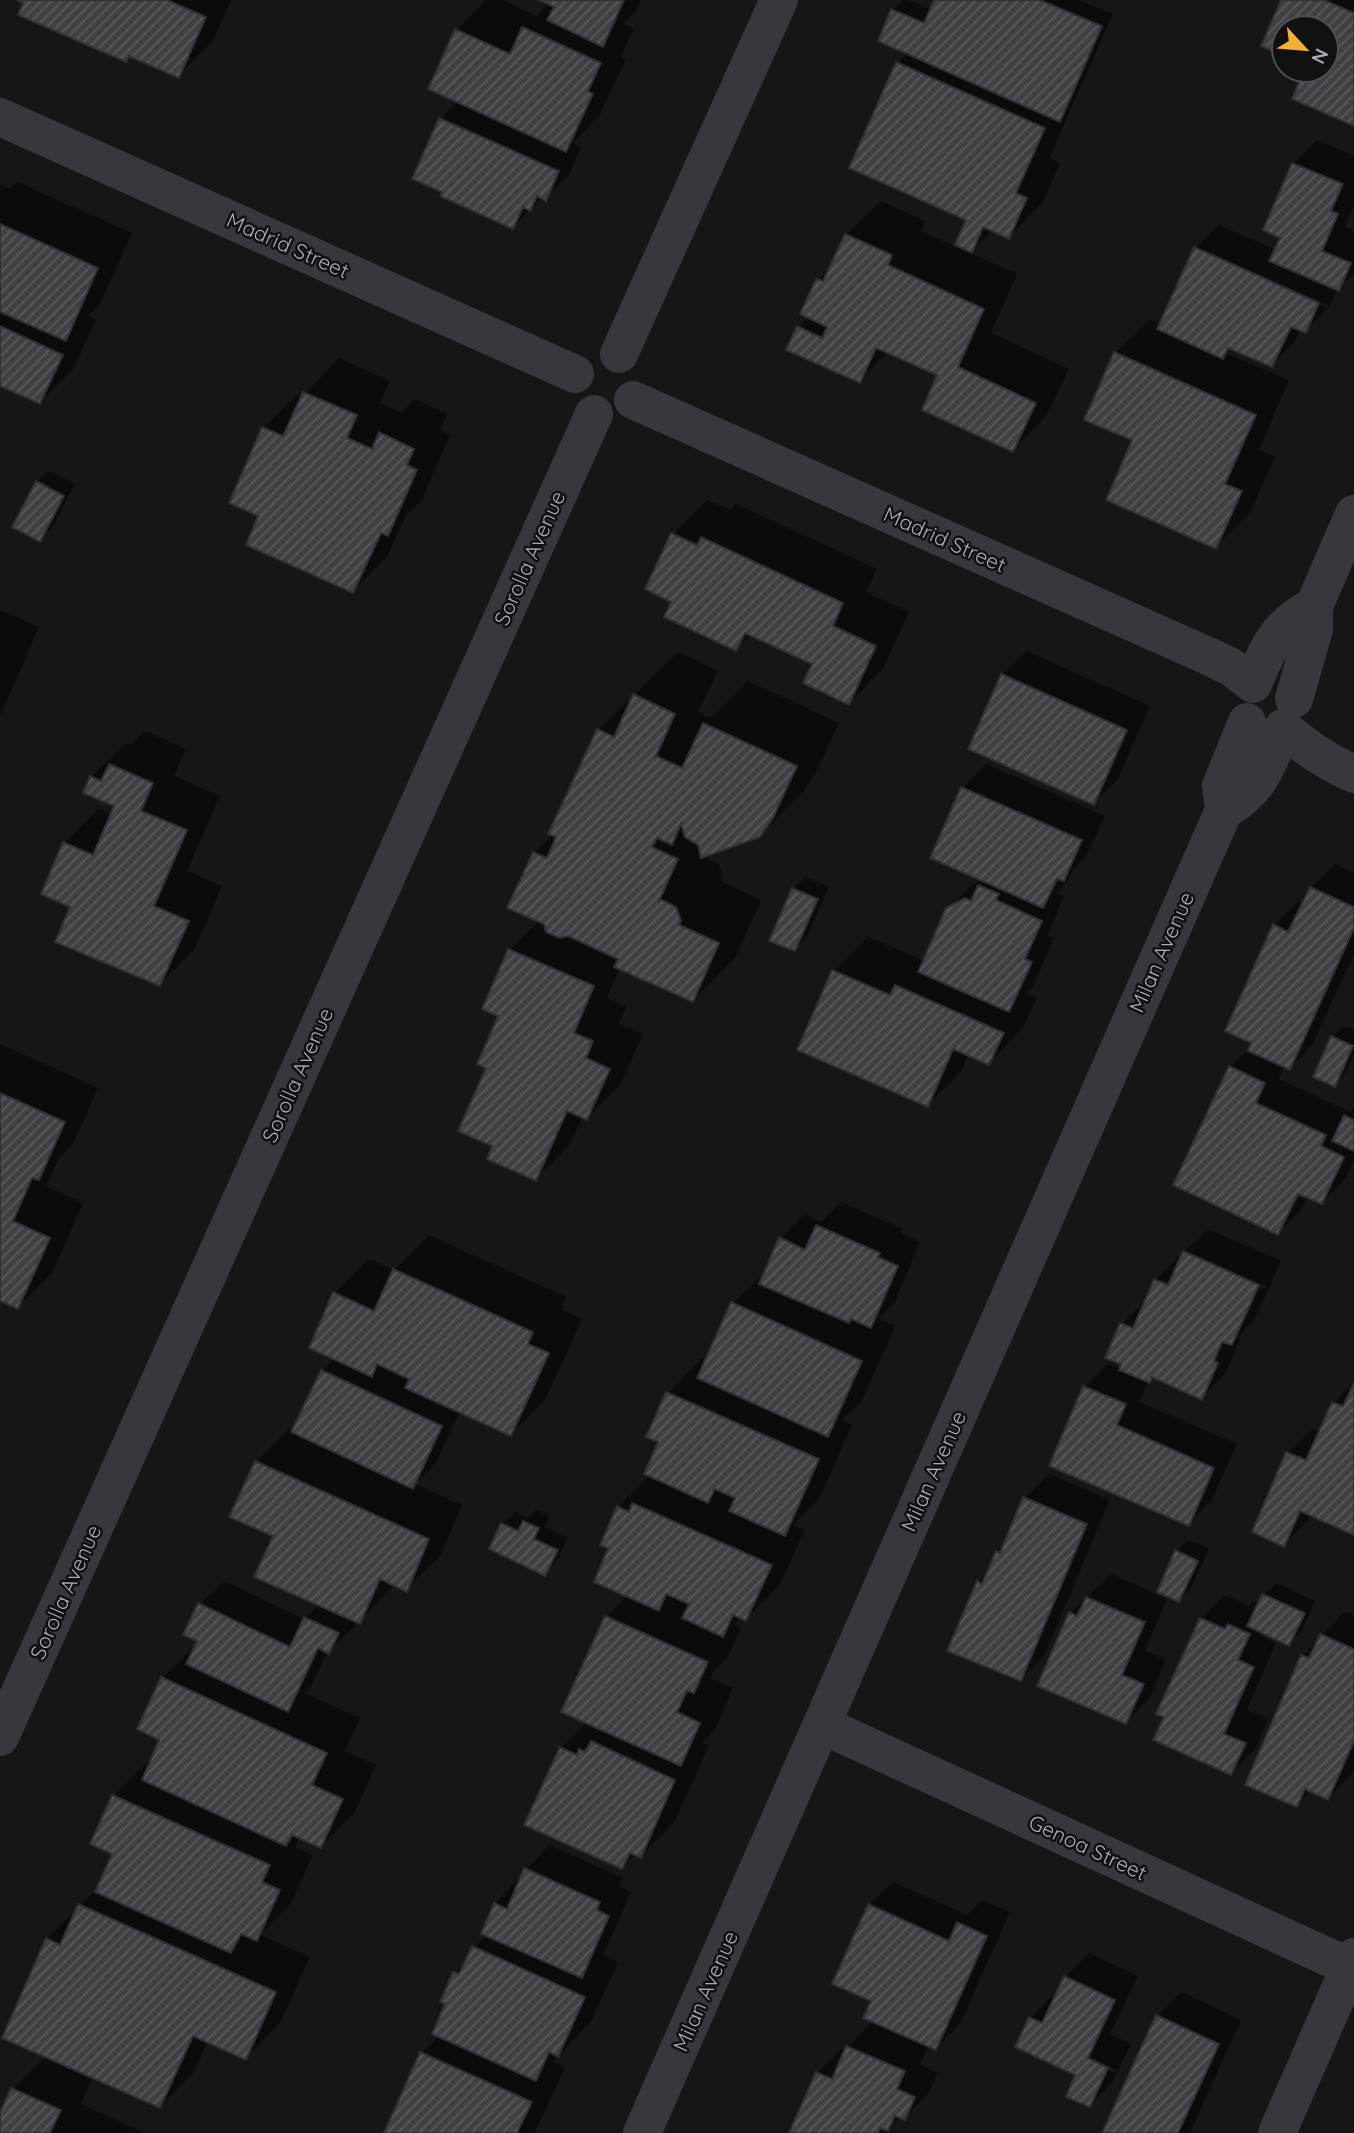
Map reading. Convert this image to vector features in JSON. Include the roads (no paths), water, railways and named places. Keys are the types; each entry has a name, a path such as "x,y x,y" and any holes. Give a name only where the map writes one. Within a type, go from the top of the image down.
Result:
{"street":[{"path":"619,354 779,0"},
{"name":"Madrid Street","path":"0,117 575,373"},
{"path":"611,351 619,354 631,362 636,372 638,382 633,400 624,410 614,415 594,414 578,401 574,392 575,373 590,354 611,351"},
{"name":"Madrid Street","path":"633,400 1208,656 1231,667 1253,684"},
{"name":"Sorolla Avenue","path":"0,1737 594,414"},
{"name":"Milan Avenue","path":"642,2133 1224,810 1221,786 1275,716 1314,629 1314,606 1354,514"},
{"path":"1253,684 1269,646 1285,624 1314,606"},
{"path":"1253,684 1269,679 1278,680 1285,685 1275,716 1306,748 1354,774"},
{"name":"Genoa Street","path":"822,1725 1353,1964"},
{"path":"1277,2133 1353,1964"}]}
